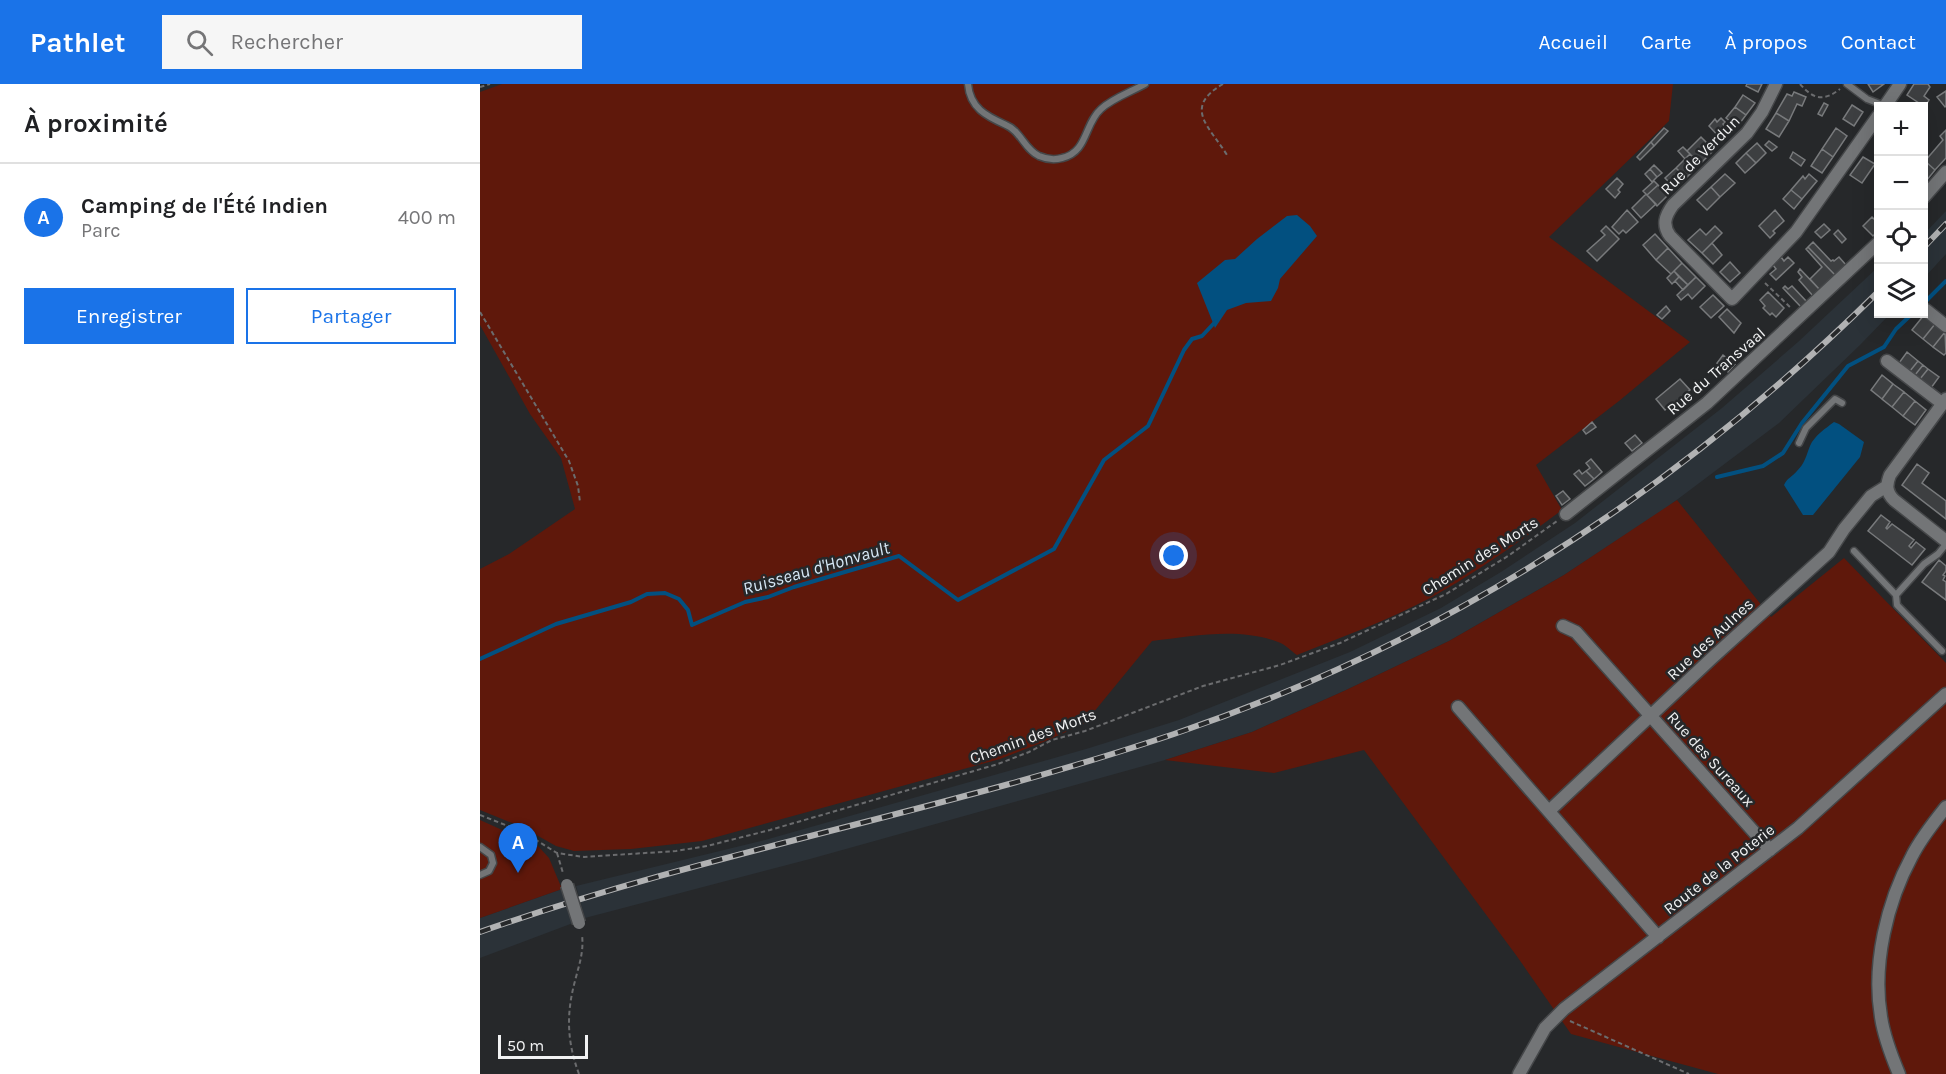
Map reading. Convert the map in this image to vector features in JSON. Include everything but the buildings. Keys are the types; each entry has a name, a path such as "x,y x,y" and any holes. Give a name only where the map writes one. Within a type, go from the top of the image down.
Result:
{"street":[{"name":"Rue de Verdun","path":"1756,274 1732,299 1670,236 1665,228 1665,219 1673,205 1747,133 1762,112 1776,84"},
{"path":"1888,102 1900,84"},
{"path":"1756,274 1803,223 1874,122"},
{"path":"1928,192 1946,172"},
{"name":"Rue du Transvaal","path":"1566,514 1698,411 1874,247"},
{"path":"1928,312 1946,326"},
{"path":"1887,361 1944,401 1890,475 1887,486 1893,500 1946,542"},
{"name":"Rue des Aulnes","path":"1549,811 1829,552 1871,496 1887,486"},
{"name":"Rue des Sureaux","path":"1563,626 1576,632 1770,850"},
{"name":"Route de la Poterie","path":"1519,1074 1545,1028 1556,1016 1818,811 1946,694"},
{"path":"1458,707 1658,937"},
{"path":"1899,1074 1885,1037 1879,1005 1880,963 1885,932 1896,891 1911,857 1946,807"},
{"path":"567,885 579,923"}],"lane":[{"path":"968,84 972,102 981,113 1013,128 1034,153 1045,158 1057,159 1069,156 1078,149 1085,140 1095,115 1103,107 1145,84"},
{"path":"1846,84 1875,102"},
{"path":"1799,442 1806,428 1835,399 1842,404"},
{"path":"1896,595 1924,564 1938,554 1946,542"},
{"path":"1854,551 1896,595 1897,604 1942,651"},
{"path":"480,847 491,855 493,863 489,871 480,875"}],"path":[{"path":"480,87 490,84"},
{"path":"1223,84 1208,93 1202,110 1203,120 1227,155"},
{"path":"1800,84 1808,93 1825,98 1846,84"},
{"path":"1756,274 1801,317"},
{"path":"480,312 570,461 578,486 580,502"},
{"name":"Chemin des Morts","path":"480,815 523,832 557,853 584,857 676,851 707,846 998,764 1052,740 1085,731 1203,686 1280,665 1340,643 1446,594 1514,552 1566,514"},
{"path":"557,853 567,885"},
{"path":"579,923 582,951 568,1019 571,1047 579,1074"},
{"path":"1556,1016 1592,1029 1689,1074"}],"shaded area":[{"path":"502,84 1673,84 1669,121 1549,237 1690,342 1536,465 1562,510 1515,545 1466,577 1399,613 1297,655 1281,643 1248,635 1200,635 1152,641 1084,724 1000,759 702,841 631,849 574,851 556,846 522,827 480,810 480,569 509,554 575,509 561,458 530,414 480,325 480,92"},
{"path":"1946,211 1946,254 1928,274 1928,264 1928,230"},
{"path":"1874,271 1874,318 1886,318 1779,423 1666,508 1564,575 1449,641 1344,691 1252,732 1165,760 810,859 585,918 576,886 765,840 1086,749 1179,720 1350,652 1441,608 1575,523 1722,408 1798,342"},
{"path":"1677,500 1771,617 1844,558 1946,663 1946,1074 1718,1074 1571,1034 1516,955 1364,750 1274,773 1165,760 1252,732 1449,641 1564,575"},
{"path":"480,820 538,846 549,858 562,889 480,918"},
{"path":"562,889 573,923 480,958 480,918"}],"water":[{"path":"1297,215 1310,226 1317,236 1280,279 1271,301 1246,303 1227,310 1215,328 1197,283 1225,260 1235,259 1287,216"},
{"path":"1834,422 1864,442 1860,457 1813,515 1803,515 1784,485 1802,465 1814,439"}],"waterway":[{"path":"1928,299 1946,281"},
{"path":"1717,477 1763,466 1783,453 1802,423 1848,366 1884,347 1896,329 1908,318"},
{"name":"Ruisseau d'Honvault","path":"480,659 556,624 631,602 647,594 665,593 679,599 688,610 692,625 745,602 899,556 958,600 1054,549 1104,460 1148,426 1184,350 1192,339 1202,336 1216,321"}],"railway":[{"path":"1928,243 1946,224"},
{"path":"480,932 652,878 1088,761 1174,734 1273,697 1369,655 1462,607 1552,553 1638,495 1721,432 1801,364 1874,296"}],"place":[{"name":"Camping de l'Été Indien","path":"518,873"}]}
